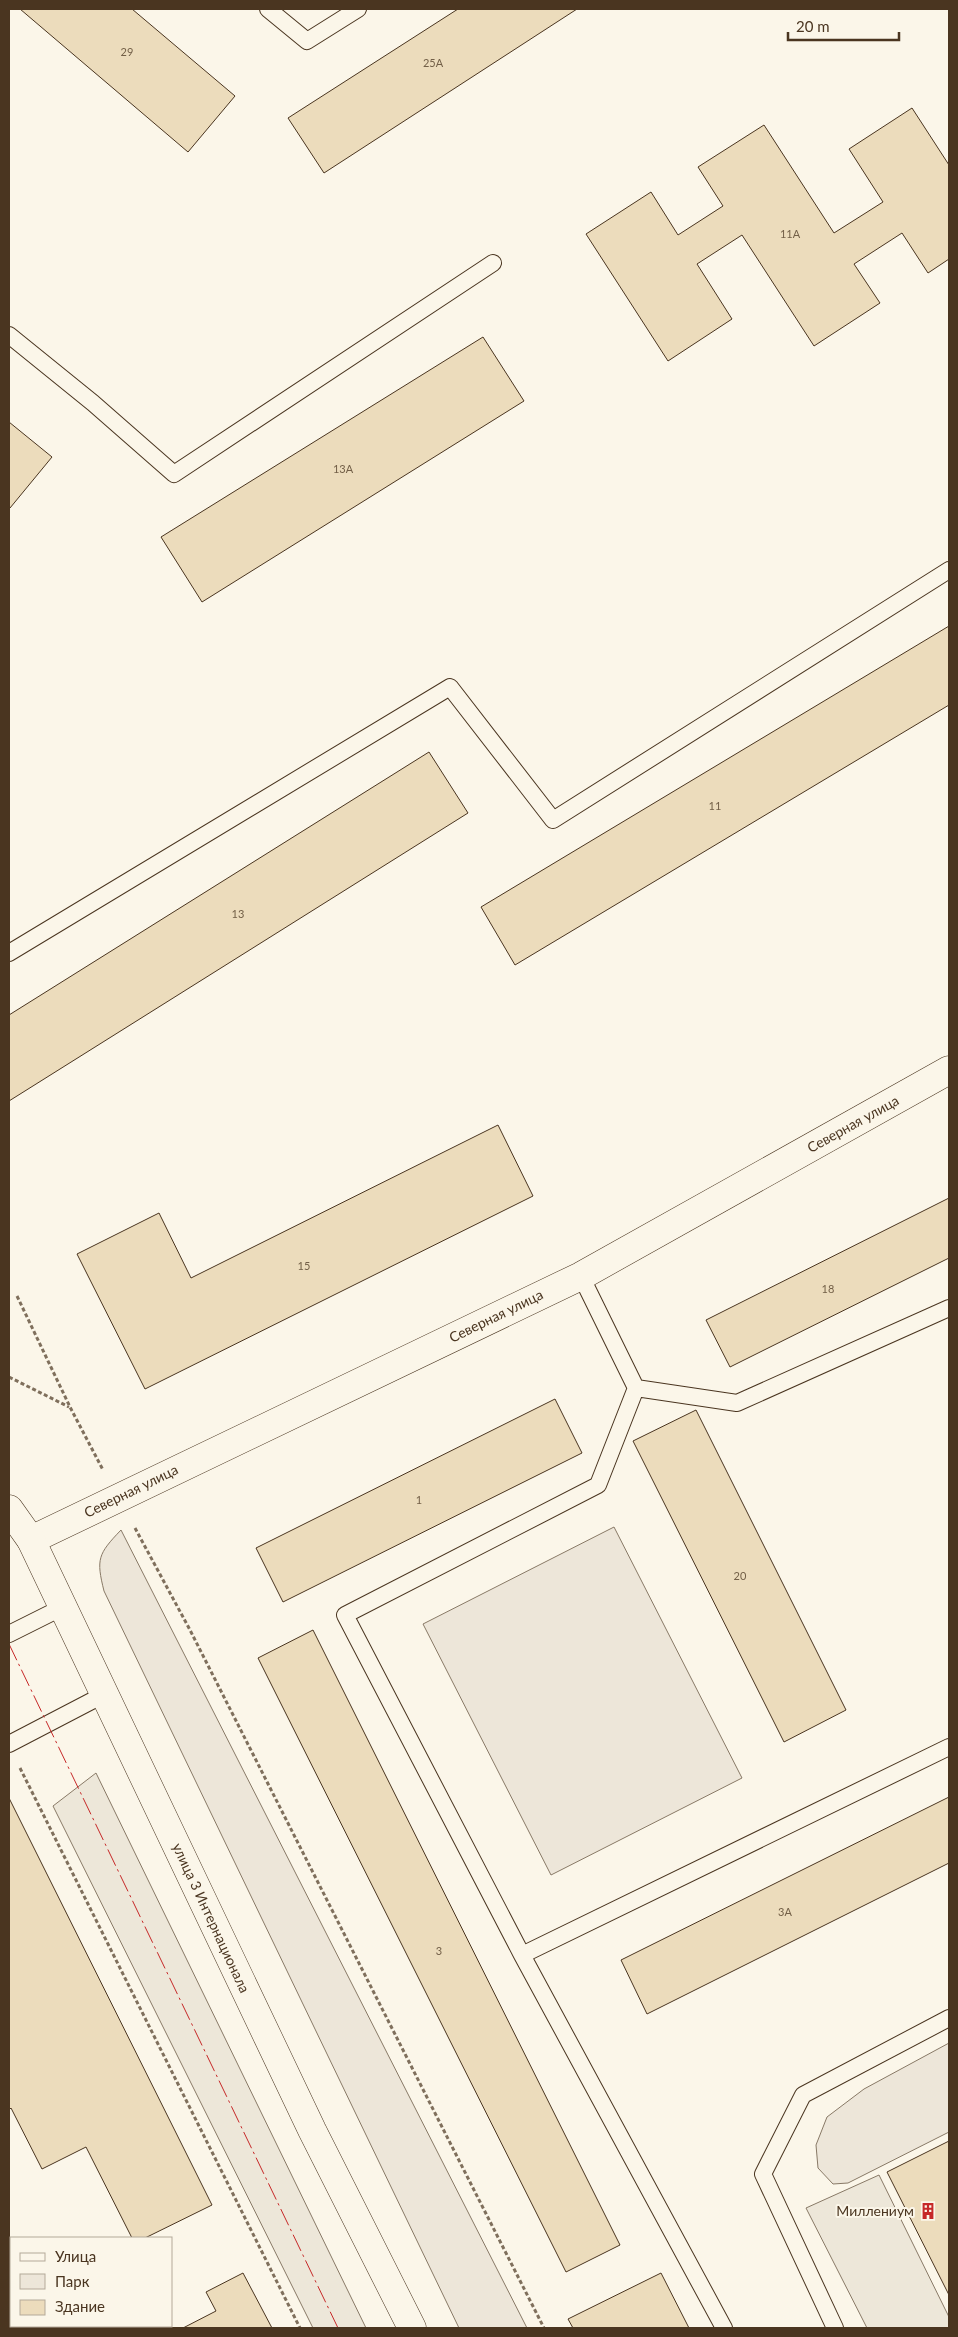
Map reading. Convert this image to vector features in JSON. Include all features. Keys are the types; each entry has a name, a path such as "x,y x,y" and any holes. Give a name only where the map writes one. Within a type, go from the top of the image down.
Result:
{"street":[{"name":"Северная улица","path":"31,1540 581,1276 949,1070"},
{"name":"улица 3 Интернационала","path":"9,1509 31,1540 312,2130 412,2328"}],"lane":[{"path":"268,9 307,41 358,9"},
{"path":"9,335 93,403 174,474 493,263"},
{"path":"9,953 450,687 553,820 949,570"},
{"path":"581,1276 636,1388 598,1485 345,1615 522,1955 724,2328"},
{"path":"636,1388 737,1402 949,1308"},
{"path":"9,1634 63,1607"},
{"path":"9,1744 105,1694"},
{"path":"522,1955 949,1747"},
{"path":"835,2328 763,2174 803,2095 949,2018"}],"path":[{"path":"17,1296 70,1407 190,1630 544,2328"},
{"path":"9,1377 70,1407"},
{"path":"18,1763 300,2328"}],"green space":[{"path":"614,1527 742,1778 551,1875 423,1624"},
{"path":"121,1530 527,2328 459,2328 104,1591 100,1571 101,1558 103,1551"},
{"path":"949,2043 949,2132 848,2183 833,2184 818,2168 816,2145 827,2117 864,2089"}],"shaded area":[{"path":"96,1773 366,2328 313,2328 53,1806"},
{"path":"879,2175 949,2317 949,2328 867,2328 806,2208"}],"building":[{"path":"20,9 132,9 235,96 188,152"},
{"path":"458,9 577,9 324,173 288,118"},
{"path":"912,108 949,165 949,259 928,273 902,233 854,264 880,303 814,346 742,235 697,264 732,319 668,361 586,234 651,192 678,235 723,206 698,167 764,125 834,233 883,202 849,149"},
{"path":"483,337 524,401 202,602 161,537"},
{"path":"9,422 52,457 10,508 9,507"},
{"path":"949,626 949,705 515,965 481,907"},
{"path":"429,752 468,813 9,1101 9,1015"},
{"path":"498,1125 533,1196 145,1389 77,1254 159,1213 191,1278"},
{"path":"949,1198 949,1258 730,1367 706,1320"},
{"path":"555,1399 582,1453 283,1602 256,1548"},
{"path":"696,1410 846,1710 784,1742 633,1441"},
{"path":"313,1630 620,2245 566,2272 258,1658"},
{"path":"949,1797 949,1863 647,2014 621,1960"},
{"path":"9,1798 212,2205 147,2237 131,2237 86,2147 42,2169 11,2108 9,2110"},
{"name":"Миллениум","path":"949,2141 949,2295 887,2172"},
{"path":"9,2248 10,2327 49,2328 9,2328"},
{"path":"243,2273 272,2328 183,2328 216,2311 206,2292"},
{"path":"661,2273 689,2328 573,2328 568,2319"}],"power":[{"path":"9,1644 338,2328"}],"place":[{"name":"Миллениум","path":"928,2211"}]}
